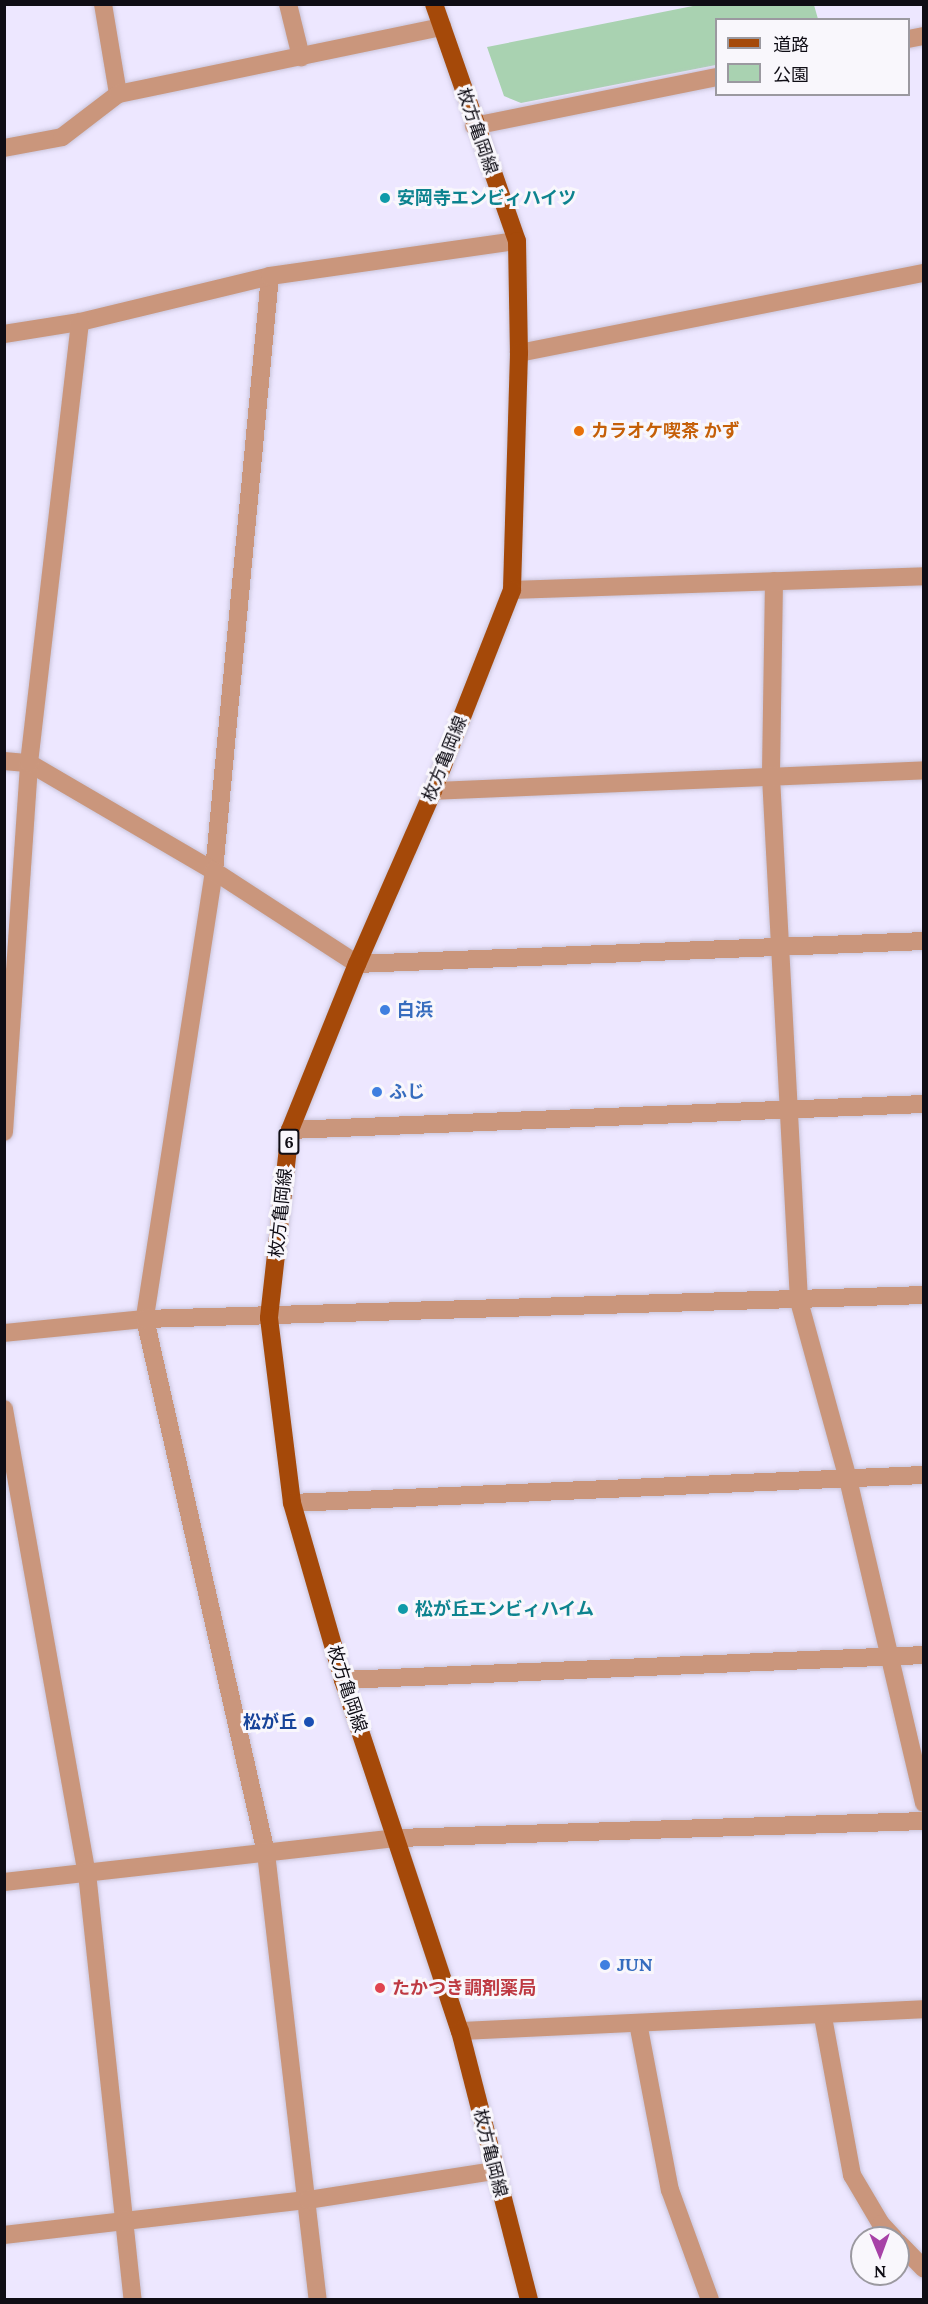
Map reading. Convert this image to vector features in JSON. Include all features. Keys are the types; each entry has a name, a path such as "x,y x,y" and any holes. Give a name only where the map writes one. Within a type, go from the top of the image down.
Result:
{"main road":[{"name":"枚方亀岡線","path":"434,4 474,126 517,241 519,353 512,590 433,791 357,964 290,1130 269,1318 292,1503 343,1680 398,1838 460,2031 494,2171 529,2300"}],"street":[{"path":"103,4 118,94"},
{"path":"288,4 301,57"},
{"path":"4,148 62,137 118,94 442,27"},
{"path":"474,126 715,77"},
{"path":"4,334 80,322 270,276 517,241"},
{"path":"519,353 924,273"},
{"path":"270,276 214,871 145,1319 266,1853 318,2300"},
{"path":"4,1132 29,763 80,322"},
{"path":"512,590 924,576"},
{"path":"774,581 771,777 779,949 791,1112 799,1300 848,1479 924,1803"},
{"path":"4,761 29,763 214,871 357,964 779,949 924,941"},
{"path":"433,791 924,770"},
{"path":"290,1130 791,1112 924,1104"},
{"path":"4,1333 145,1319 269,1318 924,1295"},
{"path":"4,1409 87,1873 133,2300"},
{"path":"292,1503 924,1474"},
{"path":"343,1680 924,1655"},
{"path":"4,1882 398,1838 924,1821"},
{"path":"460,2031 823,2017 924,2009"},
{"path":"823,2017 852,2175 883,2226"},
{"path":"638,2023 670,2190 710,2300"},
{"path":"4,2235 308,2200 494,2171"},
{"path":"910,2254 924,2269"}],"green space":[{"path":"703,4 814,5 818,18 715,18 715,65 521,103 504,96 487,47"}],"place":[{"name":"安岡寺エンビィハイツ","path":"385,198"},
{"name":"カラオケ喫茶 かず","path":"579,431"},
{"name":"白浜","path":"385,1010"},
{"name":"ふじ","path":"377,1092"},
{"name":"松が丘エンビィハイム","path":"403,1609"},
{"name":"松が丘","path":"309,1722"},
{"name":"JUN","path":"605,1965"},
{"name":"たかつき調剤薬局","path":"380,1988"}]}
